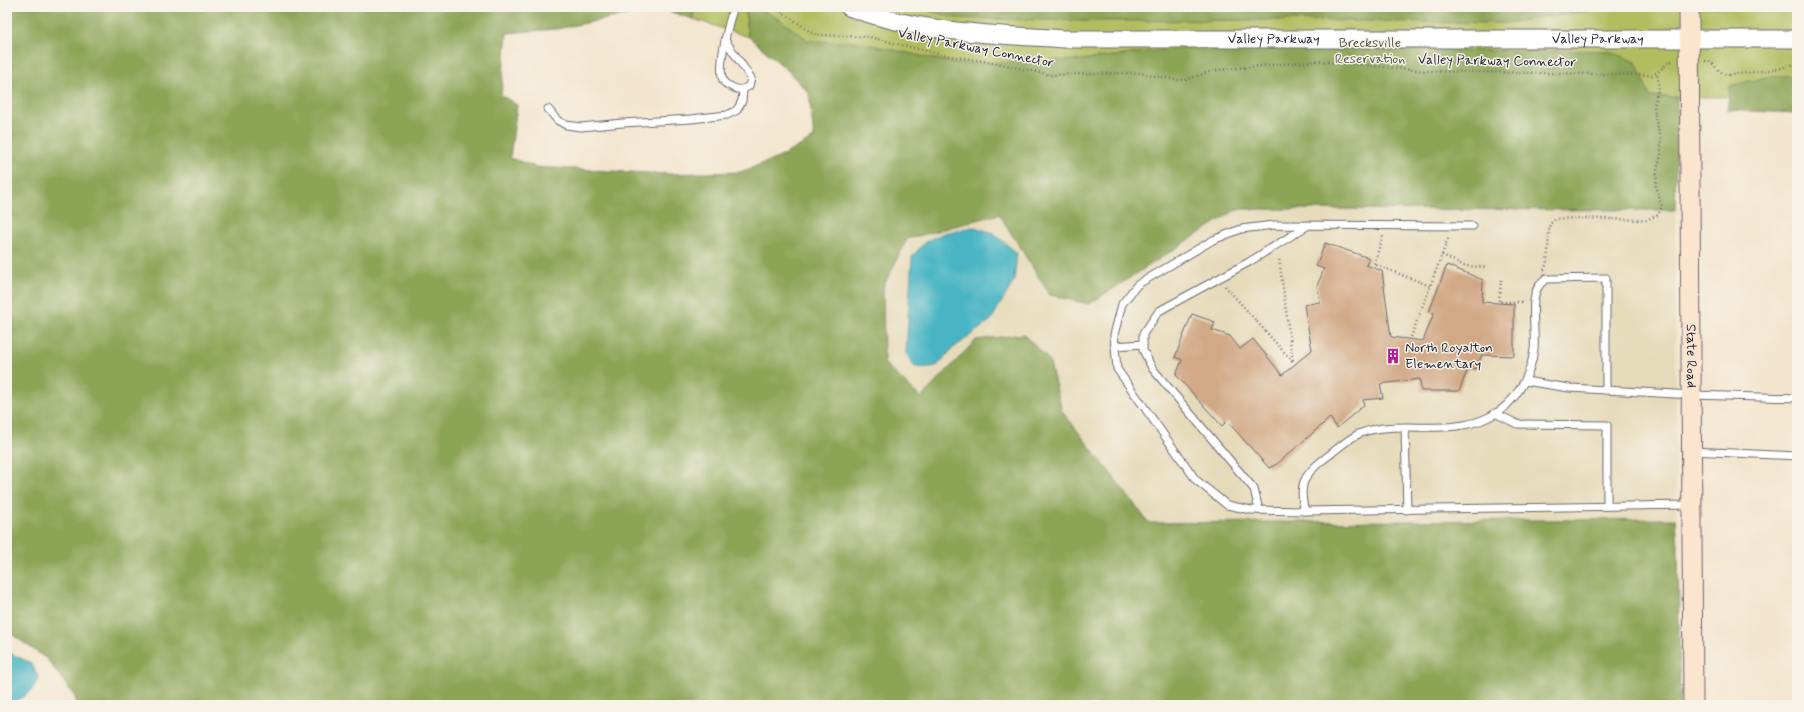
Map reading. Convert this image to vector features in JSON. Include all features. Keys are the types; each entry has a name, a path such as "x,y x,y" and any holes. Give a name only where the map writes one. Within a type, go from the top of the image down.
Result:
{"main road":[{"name":"State Road","path":"1689,7 1693,705"}],"street":[{"name":"Valley Parkway","path":"850,7 910,24 963,33 1063,39 1797,39"}],"lane":[{"path":"726,40 751,78 749,86 742,90 733,89 724,82 722,72 726,40 734,7"},
{"path":"548,110 557,120 562,123 581,127 699,118 727,115 737,110 742,101 742,90"},
{"path":"1473,226 1274,225 1241,229 1213,240 1137,285 1122,304 1114,335 1117,369 1196,480 1227,505 1259,510 1305,511 1692,505"},
{"path":"1259,510 1254,490 1152,368 1143,350 1144,334 1159,311 1249,262 1307,226"},
{"path":"1305,511 1302,487 1307,474 1360,433 1387,428 1435,428 1474,424 1495,413 1514,398 1525,381 1534,349 1535,298 1538,286 1546,279 1606,278 1606,390"},
{"path":"1115,346 1143,344"},
{"path":"1525,381 1569,388 1692,395 1797,398"},
{"path":"1495,413 1517,424 1607,425 1607,506"},
{"path":"1405,428 1407,510"},
{"path":"1692,451 1797,455"}],"path":[{"name":"Valley Parkway Connector","path":"775,7 812,33 820,35 868,37 939,54 1050,74 1120,72 1140,73 1185,80 1212,71 1317,61 1427,71 1652,75 1658,73"},
{"path":"1539,274 1545,270 1548,260 1547,247 1550,224 1556,219 1646,220 1658,215 1662,207 1656,186 1657,170 1661,155 1661,139 1655,118 1654,105 1659,87 1658,73 1672,60 1677,60"},
{"path":"1703,60 1712,63 1722,74 1730,75 1778,69 1797,63"},
{"path":"1383,236 1374,264 1430,286"},
{"path":"1412,337 1449,236"},
{"path":"1442,255 1465,266 1486,267"},
{"path":"1225,286 1293,362 1279,258"},
{"path":"1500,280 1499,302 1527,302 1528,296"}],"shaded area":[{"path":"1237,209 1675,210 1676,519 1149,523 1062,411 1049,360 976,340 921,398 884,363 883,287 907,239 999,214 1050,295 1089,304"}],"green space":[{"path":"7,7 694,7 693,19 659,8 557,29 507,33 501,95 517,105 510,158 536,167 667,174 740,172 778,158 814,138 809,93 786,69 748,36 745,7 755,7 779,19 809,41 858,42 957,64 1080,60 1171,49 1608,51 1636,62 1650,97 1677,97 1675,210 1237,209 1089,304 1050,295 999,214 907,239 883,287 884,363 921,398 976,340 1024,334 1049,360 1062,411 1149,523 1676,519 1678,546 1680,705 77,705 75,697 47,659 7,631"},
{"name":"Brecksville Reservation","path":"656,7 1797,7 1797,97 1046,96 833,64"},
{"path":"916,7 1613,7 1505,23 1287,20 1086,21 955,18"},
{"path":"1797,75 1797,113 1727,110 1730,86 1766,77"}],"water":[{"path":"974,227 993,233 1017,253 1014,281 991,320 952,349 937,366 921,368 914,366 906,353 912,257 925,242 944,233"},
{"path":"7,652 31,663 39,678 31,691 11,705 7,705"}],"building":[{"name":"North Royalton Elementary","path":"1325,243 1369,258 1366,265 1382,271 1391,337 1423,341 1434,313 1429,312 1447,265 1483,280 1482,302 1514,304 1514,356 1482,355 1476,369 1468,369 1459,391 1421,391 1420,379 1380,384 1383,398 1363,400 1364,405 1337,428 1330,418 1277,464 1269,468 1227,421 1222,426 1176,375 1182,360 1175,357 1192,314 1215,322 1212,330 1230,336 1240,349 1253,339 1282,375 1312,350 1304,305 1320,302 1317,286 1324,269 1316,266"}],"place":[{"name":"North Royalton Elementary","path":"1393,356"}]}
